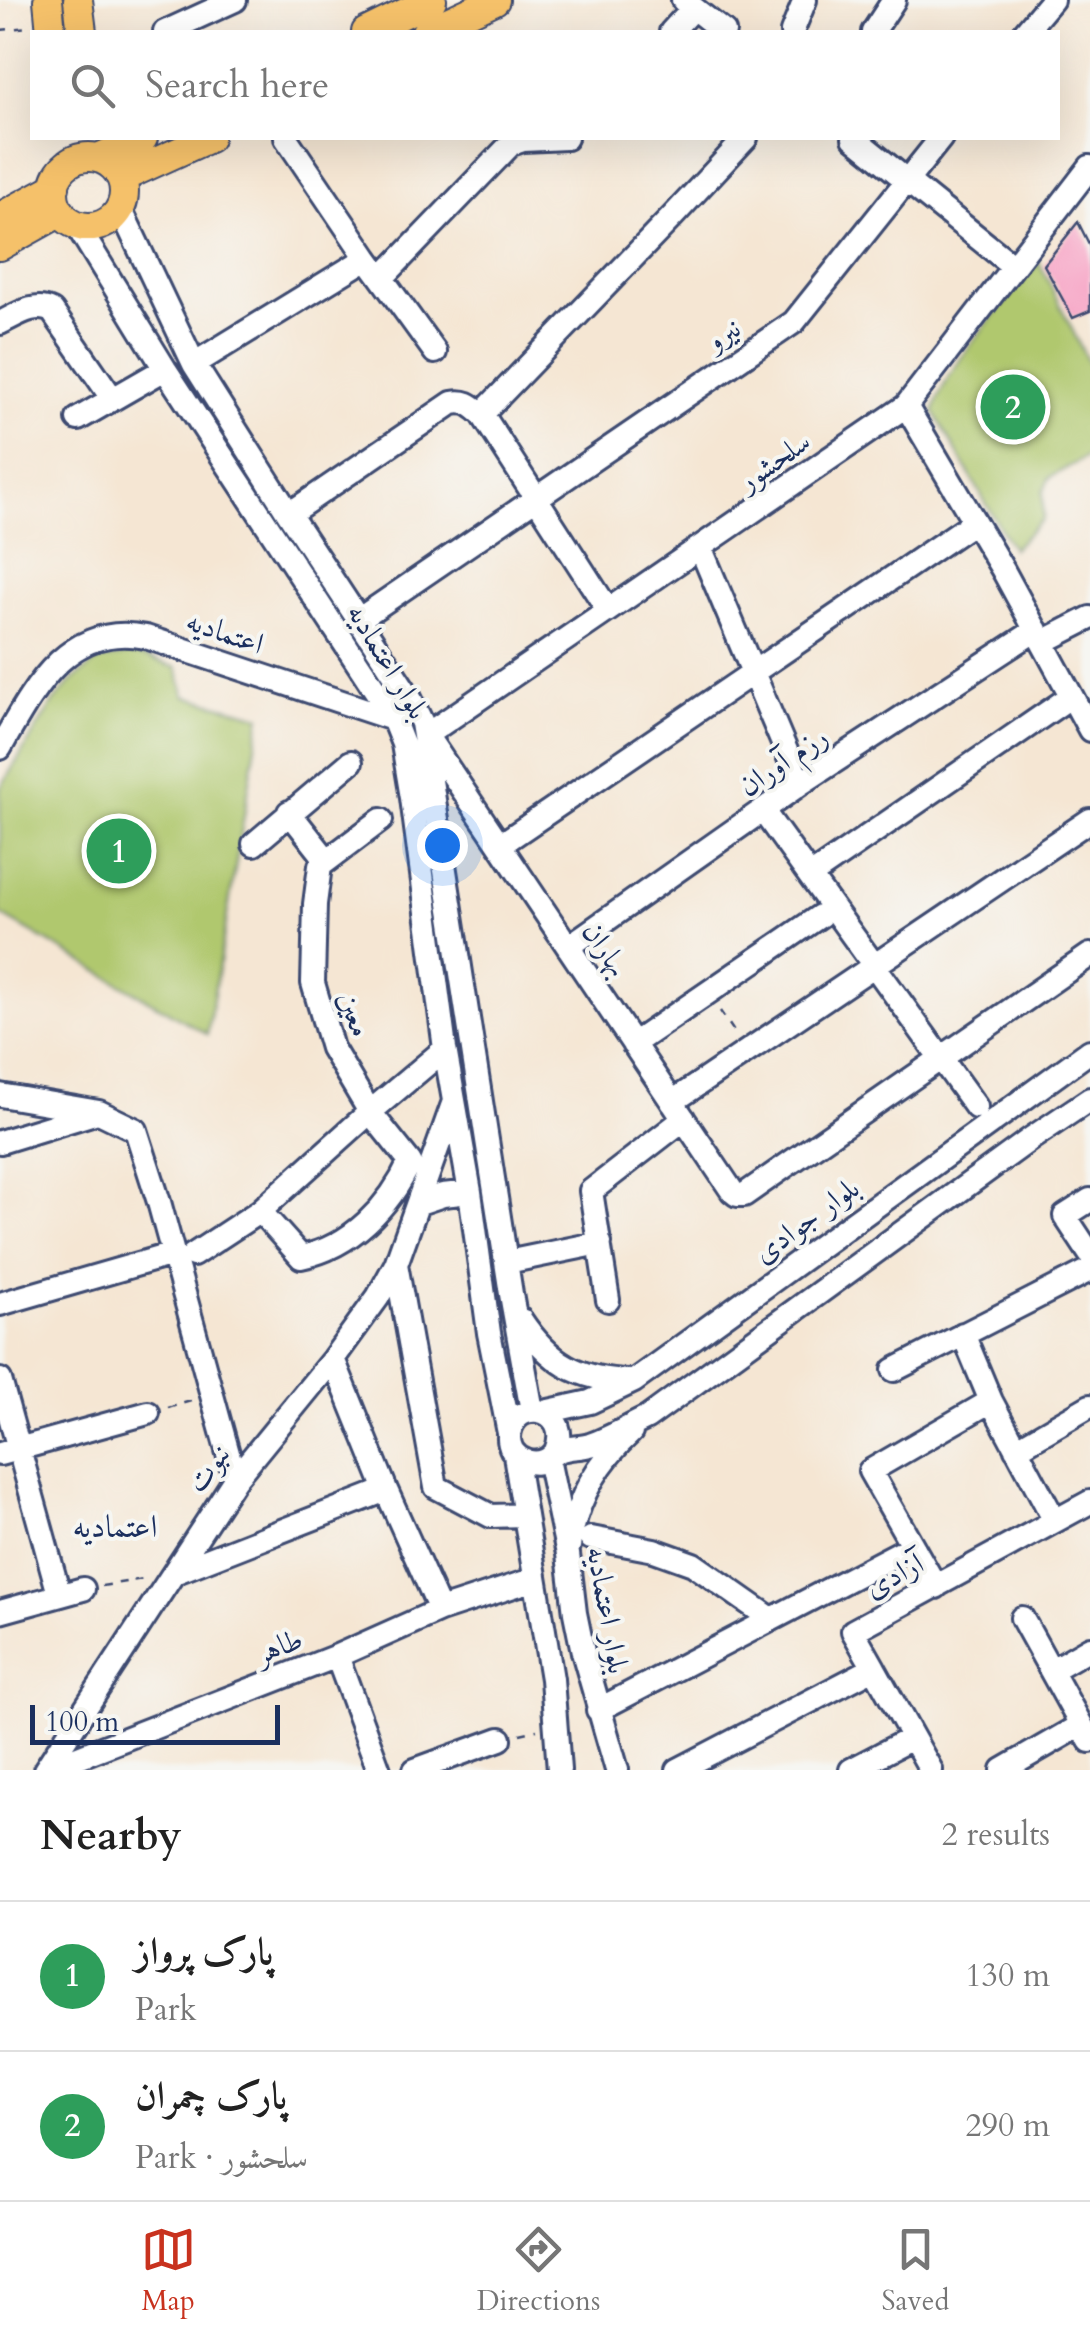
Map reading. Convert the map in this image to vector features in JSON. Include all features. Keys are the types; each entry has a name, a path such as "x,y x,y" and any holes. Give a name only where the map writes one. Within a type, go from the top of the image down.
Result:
{"main road":[{"path":"78,0 82,30"},
{"path":"370,30 432,0"},
{"path":"430,30 495,0"},
{"path":"0,218 139,140"},
{"path":"121,178 205,140"},
{"path":"0,246 76,172 112,166 121,178 124,193 114,217 88,226 76,172"}],"street":[{"path":"169,30 235,0"},
{"path":"793,30 805,0"},
{"path":"874,30 894,0"},
{"path":"1028,30 1052,0"},
{"path":"672,30 688,4 721,30"},
{"path":"287,140 435,352"},
{"path":"382,278 510,144 523,140"},
{"path":"482,414 744,140"},
{"path":"857,140 1013,266"},
{"name":"نیرو","path":"358,620 794,322 939,140"},
{"name":"سلحشور","path":"426,735 906,406 1090,167"},
{"name":"بلوار اعتمادیه","path":"76,172 165,369 394,719 403,744 489,1333 552,1679 559,1770"},
{"name":"بلوار اعتمادیه","path":"120,208 194,364 410,698 426,735 511,1294 538,1412"},
{"path":"194,364 367,258"},
{"path":"0,323 34,308 52,311 112,398"},
{"path":"78,419 165,369"},
{"path":"289,514 452,403 469,402 482,414 608,610"},
{"path":"906,406 1090,730"},
{"path":"500,846 974,522"},
{"path":"700,548 800,784"},
{"name":"رزم آوران","path":"568,947 800,784 1039,636 1090,618"},
{"name":"اعتمادیه","path":"0,748 46,676 72,650 112,635 137,635 394,719"},
{"path":"810,876 1070,697"},
{"name":"بهاران","path":"426,735 732,1192 744,1194 940,1057"},
{"path":"254,844 350,762"},
{"path":"763,811 976,1108"},
{"path":"289,812 326,859 381,820"},
{"path":"608,1300 592,1191 748,1051 1090,820"},
{"name":"معین","path":"326,859 320,866 314,904 313,984 332,1048 370,1112 410,1162 423,1192"},
{"path":"633,1044 820,916"},
{"path":"940,1057 1090,955"},
{"path":"0,1304 183,1255 260,1211 445,1049"},
{"name":"بلوار جوادی","path":"538,1412 590,1402 634,1381 1090,1051"},
{"path":"0,1095 99,1112 136,1130 183,1255 212,1396 235,1479"},
{"path":"568,1554 580,1502 592,1478 608,1455 647,1418 1090,1099"},
{"name":"نبوت","path":"44,1770 235,1479 378,1297 396,1264 454,1102"},
{"path":"1010,1110 1032,1138"},
{"path":"0,1142 99,1112"},
{"path":"260,1211 301,1257 314,1255 368,1222 395,1193 410,1162"},
{"path":"423,1192 470,1192"},
{"path":"1090,1200 1064,1216 1090,1254"},
{"path":"507,1262 600,1244"},
{"path":"396,1264 436,1487 491,1516 524,1515"},
{"path":"894,1370 1090,1270"},
{"path":"511,1294 521,1320 536,1342 556,1360 580,1374 634,1381"},
{"path":"963,1334 991,1401 1055,1521"},
{"path":"332,1359 440,1610"},
{"path":"0,1380 9,1452 59,1594"},
{"path":"936,1586 870,1472 991,1401"},
{"path":"1016,1449 1090,1406"},
{"path":"552,1455 560,1440 560,1429 554,1419 538,1412 521,1414 513,1422 512,1444 525,1462 537,1463 589,1445 647,1418"},
{"path":"9,1452 148,1413"},
{"name":"بلوار اعتمادیه","path":"552,1455 574,1613 617,1770"},
{"path":"174,1573 386,1490"},
{"name":"آزادی","path":"874,1668 853,1631 1090,1502"},
{"path":"591,1538 654,1550 693,1564 770,1618"},
{"path":"598,1710 912,1546"},
{"name":"طاهر","path":"44,1770 336,1656 440,1610 535,1579"},
{"path":"0,1612 83,1589"},
{"path":"1002,1770 1086,1733 1022,1618"},
{"path":"1052,1670 1090,1648"},
{"path":"336,1656 380,1770"},
{"path":"678,1770 874,1668 931,1770"},
{"path":"851,1770 912,1738"},
{"path":"415,1770 500,1739"}],"path":[{"path":"0,30 50,19"},
{"path":"707,993 748,1051"},
{"path":"148,1413 212,1396"},
{"path":"83,1589 174,1573"},
{"path":"500,1739 556,1725"}],"green space":[{"path":"1039,262 1090,366 1090,455 1049,478 1043,492 1043,519 1012,549 934,412 963,355"},
{"path":"129,654 177,668 185,696 261,716 207,1034 0,914 0,788 54,701 71,682 97,661"}],"building":[{"path":"1078,222 1090,246 1090,311 1073,318 1044,265"}],"place":[{"name":"پارک چمران","path":"1013,407"},
{"name":"پارک پرواز","path":"119,851"}],"district":[{"name":"اعتمادیه","path":"115,1526"}]}
